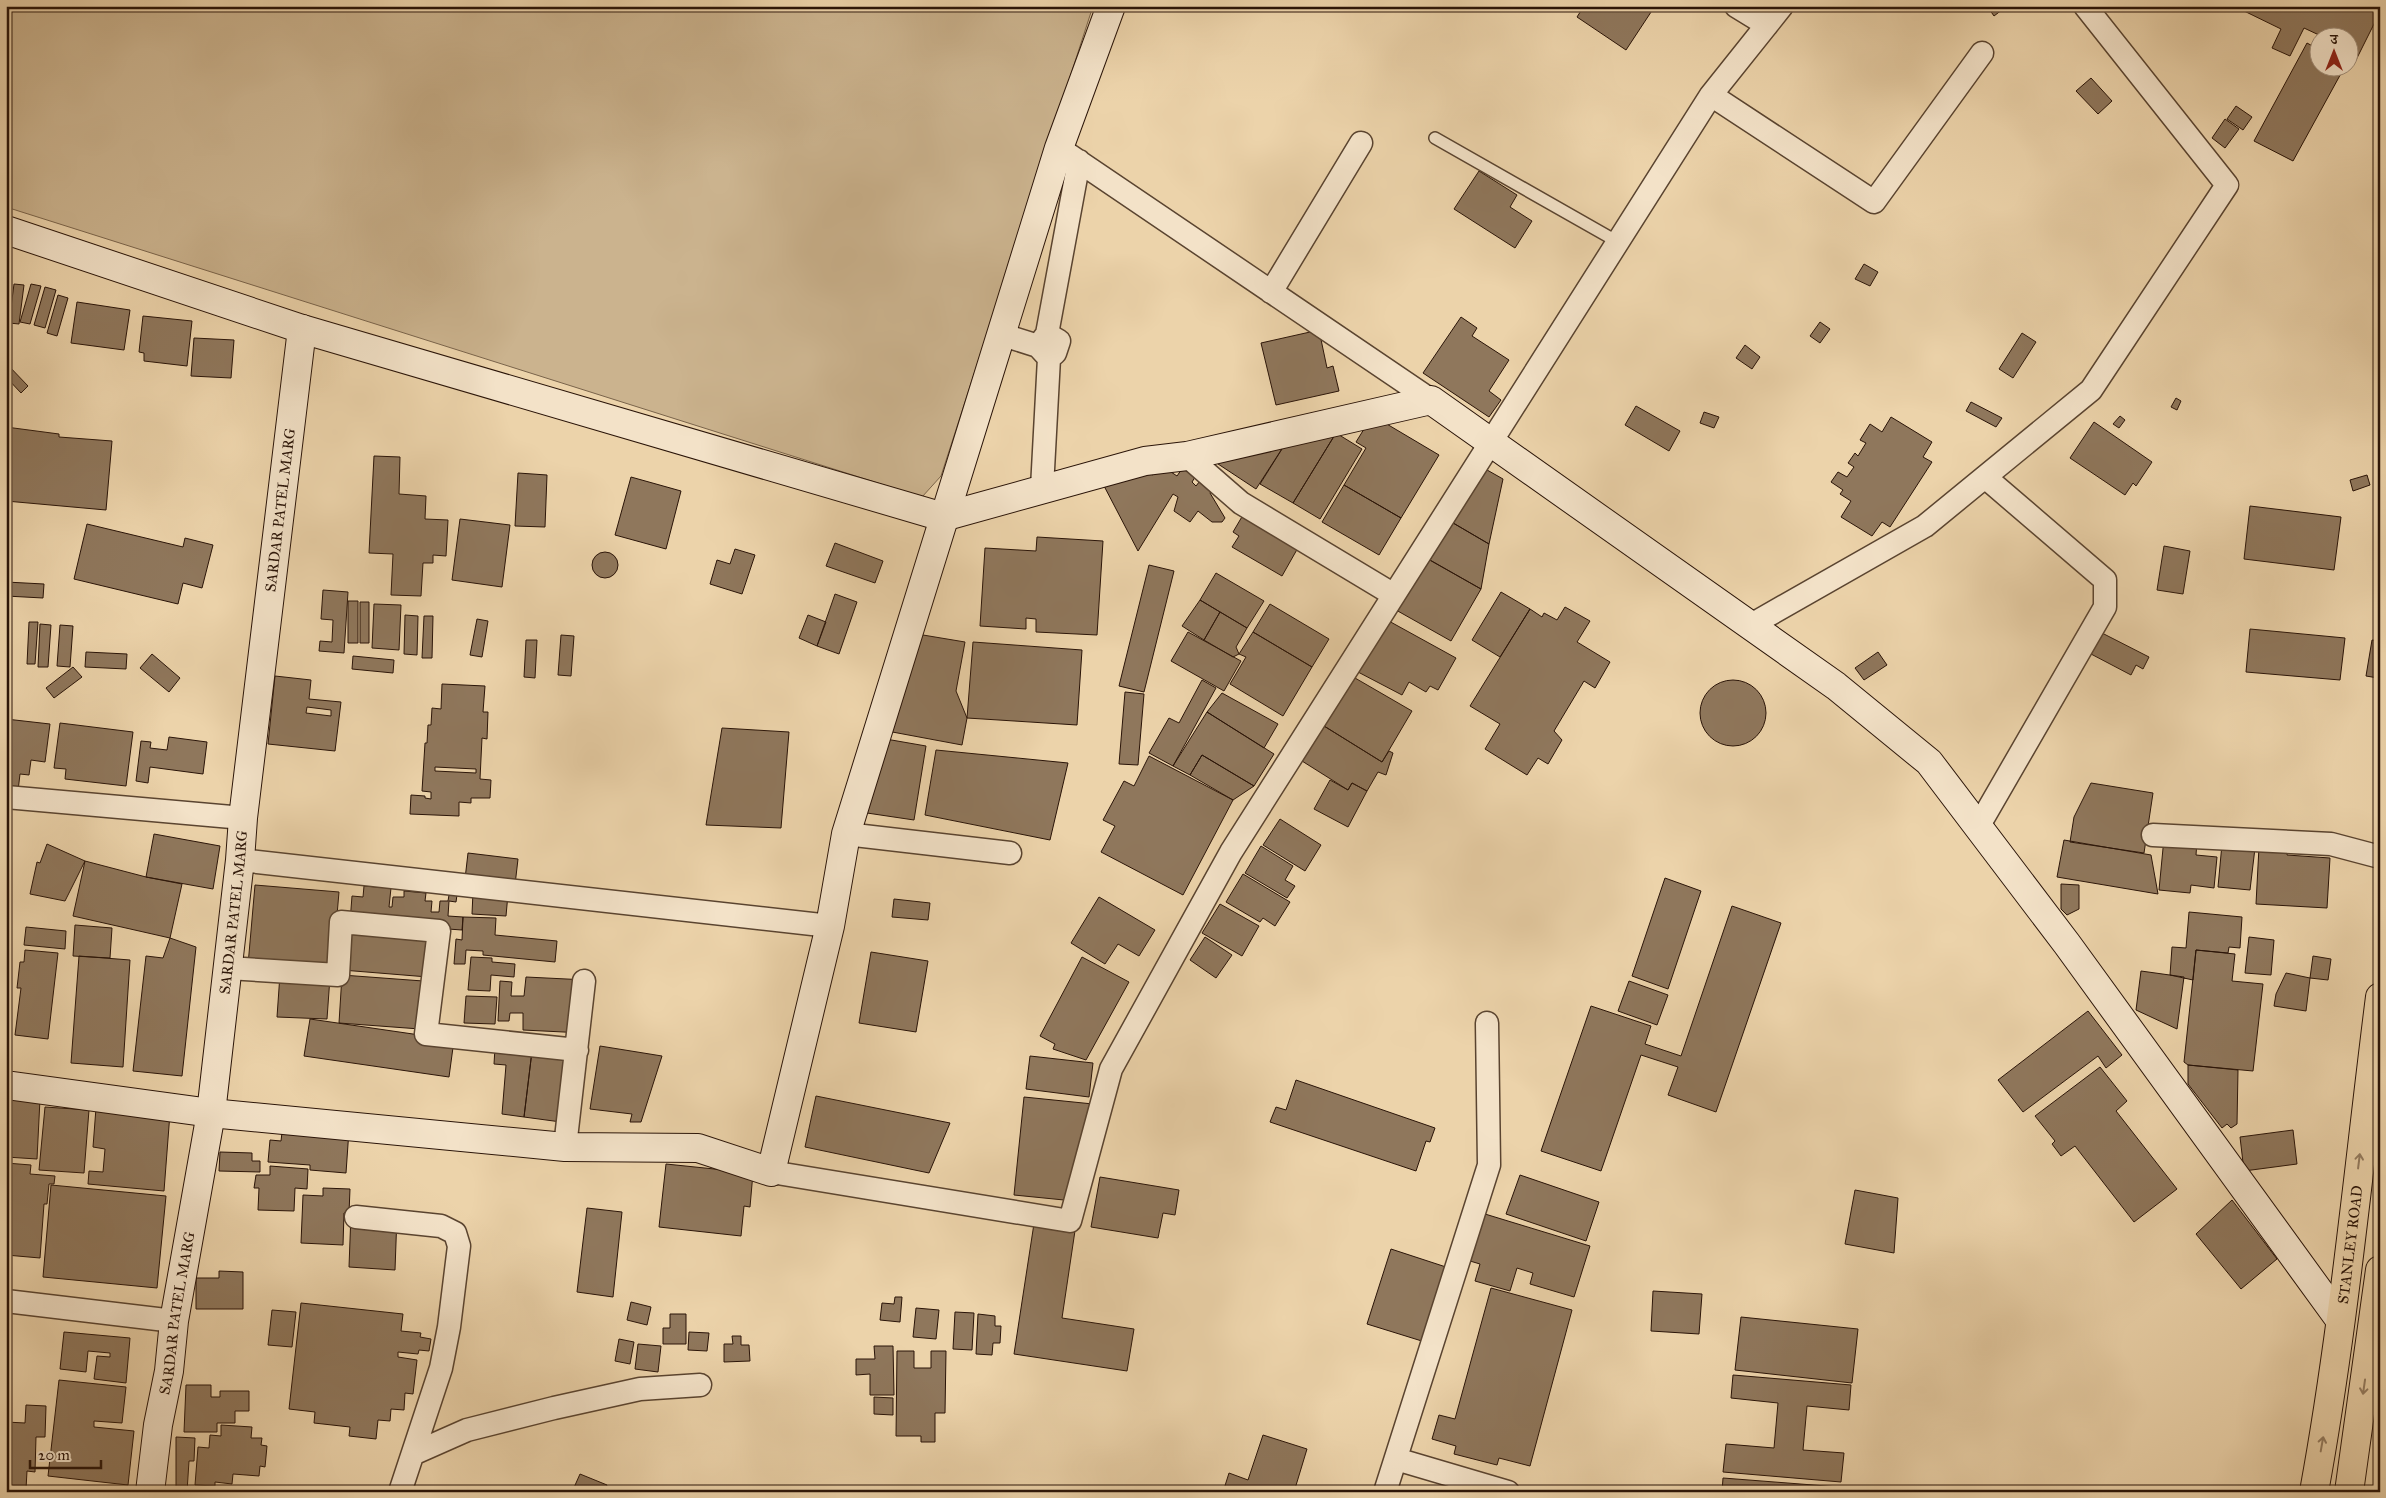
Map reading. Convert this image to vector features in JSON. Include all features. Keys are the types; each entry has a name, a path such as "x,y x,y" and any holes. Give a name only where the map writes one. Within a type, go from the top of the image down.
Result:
{"main road":[{"name":"STANLEY ROAD","path":"2314,1492 2340,1320 2380,997"},
{"path":"2349,1492 2380,1270"}],"street":[{"path":"771,1172 830,926 846,834 1000,334 1069,155 1111,6"},
{"path":"1736,6 1766,26"},
{"path":"6,1085 211,1113 565,1147 698,1148 771,1172 1070,1221 1111,1069 1231,852 1711,95 1782,6"},
{"path":"1751,625 1925,526 2092,390 2227,186 2085,6"},
{"path":"1711,95 1874,202 1982,53"},
{"path":"1271,292 1361,143"},
{"path":"1069,155 1492,441 1836,686 1929,762 2073,952 2340,1320"},
{"path":"1042,488 1045,346 1069,155"},
{"path":"6,230 302,329 943,517 1145,461 1187,456 1432,400"},
{"name":"SARDAR PATEL MARG","path":"150,1492 158,1424 169,1371 174,1321 211,1113 240,860 243,818 302,329"},
{"path":"1000,334 1045,346"},
{"path":"1187,456 1241,503 1394,595"},
{"path":"1978,827 2105,607 2105,580 1985,477"},
{"path":"6,797 243,818"},
{"path":"846,834 1010,853"},
{"path":"2153,835 2331,844 2380,857"},
{"path":"240,860 830,926"},
{"path":"228,968 338,975 341,922 438,931 426,1034 577,1050"},
{"path":"565,1147 584,981"},
{"path":"1385,1492 1489,1165 1487,1023"},
{"path":"356,1217 441,1226 455,1233 459,1246 449,1327 441,1368 415,1453 400,1492"},
{"path":"6,1301 174,1321"},
{"path":"415,1453 467,1430 554,1408 640,1389 700,1384"},
{"path":"1396,1459 1508,1492"}],"lane":[{"path":"1435,138 1618,242"}],"shaded area":[{"path":"6,6 1093,6 941,476 922,497 6,207"}],"building":[{"path":"1584,6 1655,6 1626,50 1577,17"},
{"path":"1987,6 2007,6 1994,16"},
{"path":"2241,6 2380,6 2380,12 2358,56 2358,28 2308,28 2308,30 2304,28 2290,56 2272,48 2281,29 2240,9"},
{"path":"2308,44 2308,78 2339,78 2293,161 2254,141"},
{"path":"2091,78 2112,101 2098,114 2076,91"},
{"path":"2236,106 2252,117 2243,130 2227,119"},
{"path":"2225,119 2239,129 2225,148 2212,138"},
{"path":"1479,171 1517,195 1510,207 1532,221 1515,248 1454,209"},
{"path":"1864,264 1878,272 1870,286 1855,279"},
{"path":"6,284 11,285 6,311"},
{"path":"14,284 24,285 19,324 9,323"},
{"path":"31,284 41,286 30,324 20,322"},
{"path":"45,287 56,290 45,328 34,325"},
{"path":"58,295 68,298 57,336 47,333"},
{"path":"77,302 130,310 124,350 71,343"},
{"path":"143,316 192,321 187,366 144,361 144,353 139,352"},
{"path":"1461,317 1477,328 1472,336 1509,360 1489,391 1501,400 1489,417 1423,373"},
{"path":"1820,322 1830,329 1820,343 1810,336"},
{"path":"1319,330 1327,368 1333,366 1339,391 1276,405 1261,343"},
{"path":"2022,333 2036,342 2013,378 1999,369"},
{"path":"194,338 234,340 231,378 191,376"},
{"path":"1745,345 1760,357 1752,369 1736,358"},
{"path":"6,363 28,386 21,393 6,377"},
{"path":"2176,398 2181,401 2177,410 2171,407"},
{"path":"1971,402 2002,418 1996,427 1966,411"},
{"path":"1636,406 1680,431 1669,451 1625,425"},
{"path":"1704,412 1719,417 1714,428 1700,423"},
{"path":"2120,416 2125,420 2119,428 2113,424"},
{"path":"1891,417 1932,442 1923,457 1932,462 1890,527 1882,522 1872,536 1841,517 1851,501 1840,494 1843,490 1831,482 1838,472 1847,477 1854,467 1848,463 1855,453 1858,456 1866,443 1860,440 1870,424 1882,432"},
{"path":"1380,420 1439,455 1401,518 1344,485 1366,448 1356,442 1369,421"},
{"path":"2094,422 2152,462 2136,486 2133,483 2125,495 2070,458"},
{"path":"6,427 59,434 59,437 112,441 106,510 6,501"},
{"path":"1336,433 1293,503 1260,484 1287,441"},
{"path":"1336,433 1362,449 1320,519 1293,503"},
{"path":"1287,441 1256,489 1212,460"},
{"path":"374,456 400,457 399,494 426,496 425,519 448,520 446,556 433,555 433,563 423,563 421,596 391,595 393,554 369,553"},
{"path":"1145,461 1152,475 1165,468 1177,476 1186,463 1199,471 1192,482 1196,486 1203,477 1215,485 1210,493 1225,518 1222,522 1212,522 1198,511 1190,522 1174,511 1178,497 1173,494 1138,551 1103,484"},
{"path":"1480,466 1503,479 1489,544 1448,520"},
{"path":"518,473 547,475 545,527 515,526"},
{"path":"2367,475 2370,485 2353,491 2350,480"},
{"path":"631,477 681,491 666,549 615,535"},
{"path":"1344,485 1401,518 1379,555 1322,522"},
{"path":"2250,506 2341,517 2334,570 2244,559"},
{"path":"1243,515 1299,546 1282,576 1232,547 1239,536 1233,532"},
{"path":"460,519 510,525 502,587 452,580"},
{"path":"1448,520 1489,544 1481,589 1430,560 1439,545 1434,542"},
{"path":"87,524 183,547 185,538 213,545 202,588 183,583 178,604 74,579"},
{"path":"1037,537 1103,541 1097,635 1036,632 1036,619 1026,618 1026,629 980,626 985,548 1036,551"},
{"path":"835,543 883,561 875,583 826,566"},
{"path":"2164,546 2190,551 2183,594 2157,590"},
{"path":"735,549 755,555 742,594 710,584 717,560 730,564"},
{"path":"605,552 614,556 618,565 614,574 605,578 596,574 592,565 596,556"},
{"path":"1426,558 1481,589 1451,641 1396,610"},
{"path":"1149,565 1174,571 1144,692 1119,686"},
{"path":"1216,573 1264,601 1247,628 1200,600"},
{"path":"6,582 44,584 43,598 6,596"},
{"path":"323,590 348,592 344,653 319,651 320,641 332,642 333,620 321,619"},
{"path":"1501,592 1530,609 1500,657 1472,640"},
{"path":"835,594 857,602 839,654 817,646"},
{"path":"1200,600 1220,612 1204,640 1182,626"},
{"path":"348,601 358,601 358,643 348,643"},
{"path":"360,602 369,602 369,643 360,643"},
{"path":"374,604 401,605 399,650 372,648"},
{"path":"1270,604 1329,639 1312,667 1253,632"},
{"path":"1565,607 1590,621 1577,642 1610,662 1595,688 1584,681 1554,731 1562,740 1548,764 1538,758 1527,775 1485,749 1500,724 1470,706 1530,609 1542,617 1544,613 1557,620"},
{"path":"1220,612 1247,628 1236,647 1239,654 1233,657 1204,640"},
{"path":"405,615 418,616 417,655 404,654"},
{"path":"808,615 826,622 817,646 799,638"},
{"path":"424,616 433,616 432,658 422,658"},
{"path":"477,619 488,621 482,657 470,655"},
{"path":"1387,620 1456,658 1438,690 1430,686 1426,692 1409,682 1402,695 1358,672"},
{"path":"29,622 38,622 35,664 27,664"},
{"path":"40,624 51,625 48,667 38,667"},
{"path":"60,625 73,626 70,667 57,666"},
{"path":"2250,629 2345,638 2340,680 2246,672"},
{"path":"1188,632 1241,661 1224,691 1171,661"},
{"path":"1253,632 1312,667 1283,716 1230,684 1246,657 1239,654"},
{"path":"2102,633 2149,657 2143,669 2136,665 2131,675 2091,654"},
{"path":"917,634 965,642 956,691 967,718 962,745 887,731"},
{"path":"561,635 574,636 571,676 558,675"},
{"path":"526,640 537,640 535,678 524,677"},
{"path":"2372,640 2380,641 2378,678 2366,676"},
{"path":"973,642 1082,650 1077,725 967,718"},
{"path":"86,652 127,654 126,669 85,667"},
{"path":"1878,652 1887,665 1864,680 1855,668"},
{"path":"152,654 180,678 169,692 140,668"},
{"path":"353,656 394,660 393,673 352,669"},
{"path":"73,667 82,677 54,698 46,688"},
{"path":"275,676 311,680 309,699 341,702 335,751 268,744","holes":["307,707 331,710 331,716 306,713"]},
{"path":"1355,678 1412,711 1382,762 1324,726"},
{"path":"1202,680 1216,688 1173,766 1149,753 1169,718 1179,723"},
{"path":"1733,680 1746,683 1756,690 1763,700 1766,713 1763,726 1756,736 1746,743 1733,746 1720,743 1710,736 1703,726 1700,713 1703,700 1710,690 1720,683"},
{"path":"442,684 485,686 483,712 488,712 487,739 482,738 480,779 491,780 490,798 471,798 471,803 459,802 459,816 410,814 411,795 425,796 425,798 431,799 431,792 422,791 425,743 427,743 428,725 431,725 432,708 441,709","holes":["435,767 476,769 476,773 435,771"]},
{"path":"1125,692 1144,694 1138,765 1119,764"},
{"path":"1222,693 1278,724 1264,748 1207,712"},
{"path":"1207,712 1274,754 1254,786 1202,755 1190,775 1173,766"},
{"path":"6,719 50,724 45,762 31,760 29,775 20,774 18,791 6,790"},
{"path":"60,723 133,732 126,786 65,779 66,769 54,768"},
{"path":"1324,726 1382,762 1389,751 1393,753 1386,775 1378,772 1367,791 1352,783 1348,790 1302,761"},
{"path":"722,728 789,732 781,828 706,825"},
{"path":"169,737 207,742 203,774 150,767 148,783 136,781 141,741 151,742 150,748 167,750"},
{"path":"880,738 926,746 914,820 867,813"},
{"path":"936,750 1068,763 1050,840 925,815"},
{"path":"1202,755 1254,786 1233,800 1190,775"},
{"path":"1149,756 1233,800 1183,895 1101,852 1115,826 1103,820 1124,781 1134,786"},
{"path":"1330,780 1348,790 1352,783 1367,791 1348,827 1314,809"},
{"path":"2091,783 2153,793 2144,853 2070,842 2074,817"},
{"path":"1280,819 1321,845 1305,871 1263,845"},
{"path":"154,834 220,846 213,889 146,877"},
{"path":"2164,838 2197,841 2196,855 2217,857 2214,888 2191,885 2190,893 2159,890"},
{"path":"2064,840 2151,855 2158,894 2057,877"},
{"path":"47,844 85,861 65,901 30,894 37,862 40,863"},
{"path":"2222,844 2255,848 2250,890 2218,887"},
{"path":"1261,846 1293,866 1285,880 1295,886 1287,898 1245,873"},
{"path":"2259,847 2288,848 2287,855 2330,858 2327,908 2256,904"},
{"path":"468,853 518,859 515,885 465,879"},
{"path":"85,861 182,884 170,938 73,916"},
{"path":"1243,874 1290,902 1275,926 1263,918 1260,922 1226,902"},
{"path":"1665,878 1701,891 1668,989 1632,976"},
{"path":"2061,884 2079,885 2079,909 2067,915 2061,909"},
{"path":"255,885 339,892 332,973 248,965"},
{"path":"364,886 391,888 389,907 392,907 393,897 404,897 404,891 426,893 425,901 432,901 431,912 439,912 440,901 448,901 449,895 457,895 456,902 449,901 448,916 463,917 462,930 350,922 352,896 363,897"},
{"path":"473,892 508,894 506,916 472,914"},
{"path":"1099,897 1155,930 1139,956 1118,944 1105,964 1071,943"},
{"path":"894,899 930,903 928,920 892,917"},
{"path":"1220,904 1259,926 1242,956 1202,933"},
{"path":"1732,906 1781,923 1716,1112 1668,1095 1678,1067 1641,1055 1601,1171 1541,1151 1591,1006 1651,1026 1645,1044 1681,1056"},
{"path":"2189,912 2242,917 2240,948 2229,947 2228,953 2196,950 2193,980 2170,975 2172,947 2186,948"},
{"path":"463,917 496,918 495,935 557,941 555,962 483,955 483,951 466,950 465,964 454,964 456,939 462,940"},
{"path":"75,925 112,928 110,958 73,956"},
{"path":"346,926 432,934 428,977 342,970"},
{"path":"26,927 66,931 65,949 24,945"},
{"path":"1205,937 1232,955 1216,978 1190,960"},
{"path":"2249,937 2274,940 2271,975 2245,973"},
{"path":"170,938 196,947 182,1076 133,1071 146,956 163,958"},
{"path":"25,950 58,953 48,1039 15,1035 21,988 17,988 20,962 24,962"},
{"path":"2196,950 2235,954 2232,981 2263,984 2253,1071 2188,1065 2184,1062"},
{"path":"871,952 928,961 916,1032 859,1023"},
{"path":"79,956 130,960 123,1067 71,1063"},
{"path":"2313,956 2331,959 2328,980 2310,978"},
{"path":"471,957 492,958 492,962 515,964 514,977 491,975 490,991 468,990"},
{"path":"1082,957 1129,982 1086,1060 1053,1049 1055,1044 1040,1036"},
{"path":"2141,971 2184,977 2177,1029 2136,1010"},
{"path":"2286,973 2310,978 2306,1011 2274,1006 2276,994"},
{"path":"280,974 330,977 327,1019 277,1017"},
{"path":"342,975 423,981 420,1029 339,1023"},
{"path":"526,977 587,980 584,1033 523,1030 523,1013 510,1013 509,1021 498,1021 500,981 512,982 511,996 524,996"},
{"path":"1629,981 1668,995 1657,1025 1618,1011"},
{"path":"466,996 497,997 495,1024 464,1023"},
{"path":"2088,1011 2122,1055 2106,1068 2098,1056 2023,1112 1998,1080"},
{"path":"310,1019 454,1040 449,1077 304,1056"},
{"path":"600,1046 662,1056 641,1122 630,1122 632,1114 590,1109"},
{"path":"495,1048 532,1051 524,1117 502,1114 506,1065 494,1064"},
{"path":"532,1051 569,1056 561,1122 524,1117"},
{"path":"1030,1056 1093,1063 1089,1097 1026,1089"},
{"path":"2188,1065 2238,1070 2237,1124 2231,1128 2227,1124 2222,1128 2188,1084"},
{"path":"2100,1067 2127,1101 2116,1111 2177,1189 2134,1222 2075,1146 2061,1156 2052,1144 2055,1141 2035,1116"},
{"path":"1296,1080 1435,1128 1430,1142 1426,1141 1416,1171 1270,1122 1276,1107 1286,1110"},
{"path":"816,1096 950,1123 929,1173 805,1147"},
{"path":"6,1097 40,1099 37,1159 6,1157"},
{"path":"1024,1097 1093,1104 1074,1201 1014,1195"},
{"path":"45,1107 89,1110 84,1173 39,1170"},
{"path":"96,1108 170,1113 164,1191 88,1184 89,1171 103,1172 105,1149 93,1147"},
{"path":"283,1124 349,1130 346,1173 310,1170 310,1165 268,1162 270,1140 281,1141"},
{"path":"2293,1130 2297,1164 2244,1171 2240,1137"},
{"path":"220,1152 252,1153 252,1161 260,1161 260,1172 219,1171"},
{"path":"6,1163 31,1165 30,1174 55,1176 54,1184 49,1184 47,1204 44,1204 40,1258 6,1255"},
{"path":"666,1164 753,1173 750,1207 744,1206 741,1236 659,1227"},
{"path":"270,1166 308,1169 307,1189 295,1188 294,1211 258,1210 259,1188 254,1188 256,1175 270,1175"},
{"path":"1520,1175 1599,1202 1586,1241 1506,1214"},
{"path":"1100,1177 1179,1190 1175,1215 1163,1213 1158,1238 1091,1227"},
{"path":"51,1185 166,1196 157,1288 43,1277"},
{"path":"323,1188 350,1189 349,1213 344,1213 343,1245 301,1243 303,1195 323,1196"},
{"path":"1855,1190 1898,1198 1894,1253 1845,1244"},
{"path":"2232,1200 2277,1259 2241,1289 2196,1234"},
{"path":"587,1208 622,1212 613,1297 577,1292"},
{"path":"351,1213 397,1215 395,1270 349,1267"},
{"path":"1485,1214 1590,1246 1574,1297 1530,1284 1533,1273 1517,1268 1510,1291 1475,1281 1480,1264 1470,1261"},
{"path":"1035,1217 1076,1224 1062,1318 1134,1329 1127,1371 1014,1354"},
{"path":"1391,1249 1449,1268 1425,1342 1367,1324"},
{"path":"219,1271 243,1272 243,1309 196,1309 196,1278 219,1278"},
{"path":"1491,1288 1572,1310 1530,1466 1499,1458 1497,1465 1454,1454 1456,1446 1432,1439 1439,1415 1455,1419"},
{"path":"1653,1291 1702,1294 1699,1334 1651,1331"},
{"path":"895,1297 902,1297 900,1322 880,1320 882,1303 894,1304"},
{"path":"631,1302 651,1307 647,1325 627,1320"},
{"path":"301,1303 403,1314 401,1331 421,1333 420,1337 431,1339 429,1351 419,1350 418,1354 398,1352 398,1357 417,1360 413,1394 405,1393 404,1410 391,1409 390,1421 378,1420 376,1439 349,1436 350,1427 314,1423 315,1412 289,1409"},
{"path":"916,1308 939,1310 936,1339 913,1337"},
{"path":"272,1310 296,1312 292,1347 268,1345"},
{"path":"955,1312 974,1313 972,1350 953,1349"},
{"path":"670,1314 686,1314 686,1344 663,1344 663,1328 670,1328"},
{"path":"978,1314 995,1316 995,1326 1001,1326 1000,1343 993,1343 992,1355 976,1354"},
{"path":"1741,1317 1858,1329 1852,1383 1735,1370"},
{"path":"64,1332 130,1338 126,1383 94,1379 97,1356 110,1357 110,1353 88,1351 86,1372 60,1369"},
{"path":"689,1332 709,1333 707,1351 688,1350"},
{"path":"732,1336 741,1336 741,1345 749,1345 750,1361 724,1362 724,1344 733,1344"},
{"path":"619,1339 634,1342 630,1364 615,1361"},
{"path":"638,1344 661,1346 658,1372 635,1369"},
{"path":"874,1346 893,1346 894,1395 870,1395 870,1374 856,1375 856,1359 875,1359"},
{"path":"897,1351 914,1351 914,1368 931,1368 931,1351 946,1351 945,1413 935,1413 935,1442 921,1442 921,1436 896,1436"},
{"path":"1733,1375 1851,1385 1849,1410 1807,1406 1803,1450 1844,1453 1841,1482 1723,1472 1726,1444 1774,1448 1778,1403 1731,1398"},
{"path":"59,1380 126,1387 122,1423 94,1421 94,1427 134,1431 128,1485 48,1476"},
{"path":"186,1385 211,1385 211,1397 220,1397 220,1391 249,1391 249,1411 235,1411 235,1423 217,1423 217,1432 184,1432"},
{"path":"874,1397 893,1398 893,1415 874,1414"},
{"path":"26,1405 46,1406 45,1437 36,1437 35,1472 27,1471 26,1489 20,1489 20,1492 6,1492 6,1422 25,1423"},
{"path":"221,1425 252,1427 251,1438 262,1438 261,1445 267,1446 265,1467 260,1466 259,1476 233,1474 232,1484 215,1482 215,1486 195,1485 198,1447 209,1448 210,1435 221,1436"},
{"path":"1263,1435 1307,1449 1294,1492 1223,1492 1229,1473 1248,1480"},
{"path":"176,1437 195,1438 194,1461 189,1461 187,1492 176,1492"},
{"path":"580,1474 607,1485 604,1492 572,1492"},
{"path":"1723,1478 1839,1487 1838,1492 1722,1492"}]}
